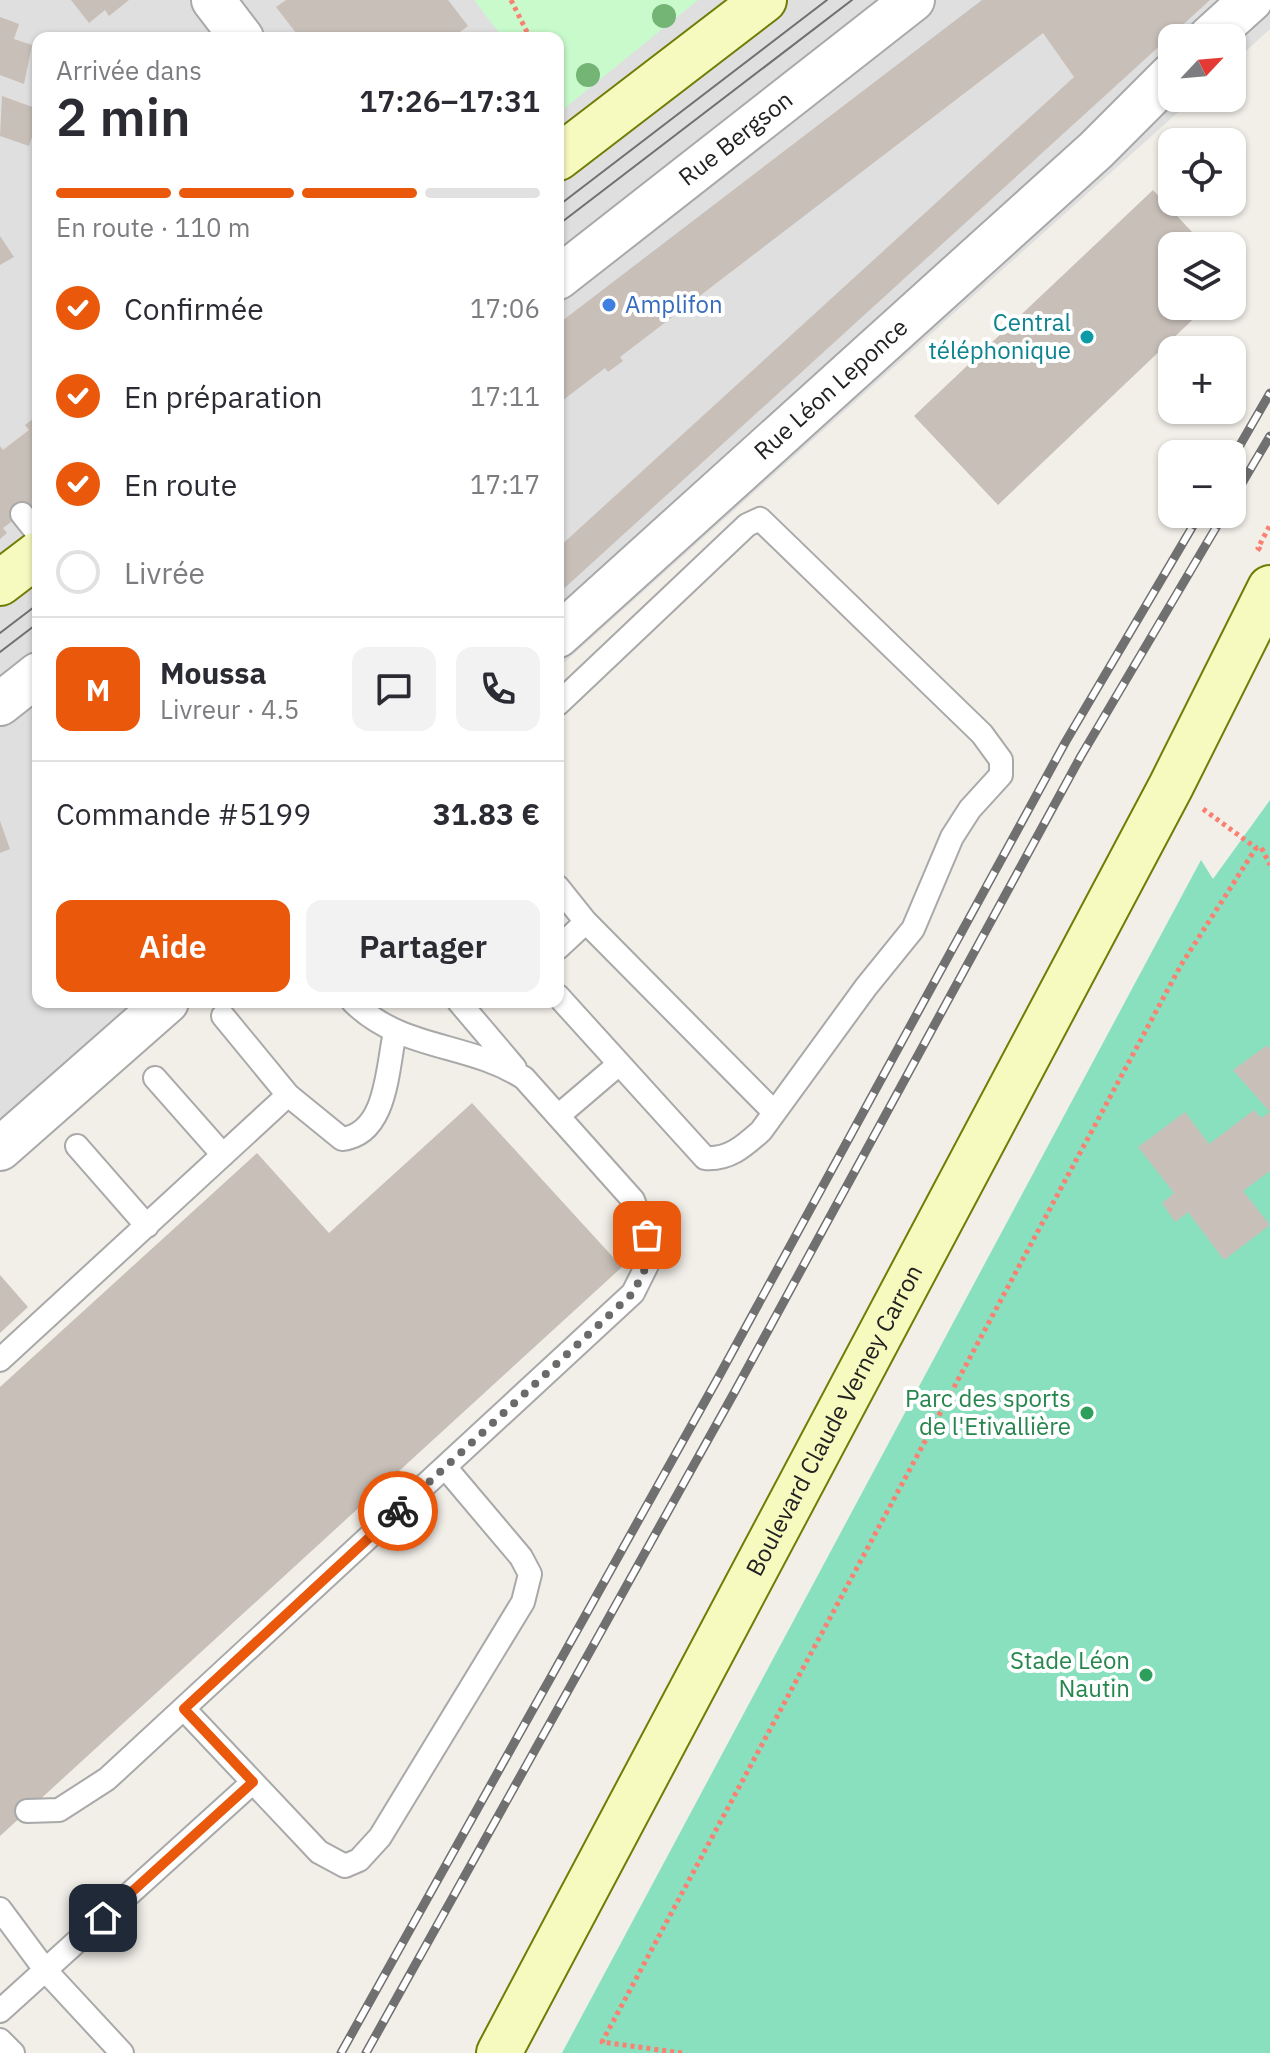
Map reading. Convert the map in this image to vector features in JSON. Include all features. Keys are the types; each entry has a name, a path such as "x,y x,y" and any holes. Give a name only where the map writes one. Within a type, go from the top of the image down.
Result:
{"main road":[{"path":"564,153 764,0"},
{"path":"0,583 32,559"},
{"name":"Boulevard Claude Verney Carron","path":"499,2053 1171,786 1270,588"},
{"name":"Boulevard Claude Verney Carron","path":"1171,786 1270,647"}],"street":[{"path":"213,0 237,32"},
{"name":"Rue Bergson","path":"564,273 913,0"},
{"path":"1224,24 1251,0"},
{"name":"Rue Léon Leponce","path":"564,631 1096,150 1158,88"},
{"path":"0,704 32,679"},
{"path":"0,1149 160,1008"}],"lane":[{"path":"22,514 32,526"},
{"path":"564,698 747,525 760,519 982,734 1001,760 1001,775 970,809 952,837 913,929 774,1112 742,1148 718,1159 705,1158 564,1003"},
{"path":"564,894 586,922 774,1112"},
{"path":"564,942 586,922"},
{"path":"359,1008 372,1021 395,1032 503,1064 524,1078"},
{"path":"27,1811 59,1810 107,1779 633,1293 647,1265 647,1235 633,1200 464,1008"},
{"path":"223,1016 288,1095 342,1139 358,1137 376,1119 395,1032"},
{"path":"558,1116 619,1064"},
{"path":"155,1078 223,1155"},
{"path":"0,1360 288,1095"},
{"path":"77,1146 147,1226"},
{"path":"184,1709 319,1852 345,1866 359,1860 380,1837 523,1602 530,1574 521,1557 445,1467"},
{"path":"0,2011 253,1782"},
{"path":"0,1909 46,1971 122,2053"},
{"path":"0,2040 13,2053"}],"path":[{"path":"511,0 527,32"},
{"path":"1270,525 1258,548 1270,555"},
{"path":"1171,786 1256,848 1261,847 1270,865"},
{"path":"682,2053 602,2042 1181,965 1256,848"}],"shaded area":[{"path":"0,0 1270,0 1270,29 1246,51 1246,24 1158,24 1158,112 1178,112 564,663 564,32 32,32 32,1008 171,1008 0,1157"}],"green space":[{"path":"474,0 698,0 564,109 564,32 498,32"},
{"name":"Parc des sports de l'Etivallière","path":"1270,800 1270,2053 562,2053 1201,860 1213,879"}],"building":[{"path":"71,0 129,0 109,16 105,10 89,23"},
{"path":"286,0 448,0 468,26 460,32 295,32 276,7"},
{"path":"982,0 1210,0 1184,24 1158,24 1158,47 564,589 564,543 1074,77 1043,33 620,357 623,361 608,372 605,368 564,399 564,319"},
{"path":"0,17 19,24 14,39 32,45 24,84 0,75"},
{"path":"2,96 32,107 29,146 0,136"},
{"name":"Central téléphonique","path":"1153,190 1158,195 1158,216 1177,216 1192,232 1158,232 1158,320 1192,320 1175,336 1158,336 1158,353 998,505 914,416"},
{"path":"0,236 14,257 0,265"},
{"path":"32,420 32,506 3,528 7,533 0,539 0,446 3,450 29,430 25,425"},
{"path":"0,821 10,849 0,853"},
{"path":"1267,1045 1270,1050 1270,1112 1233,1070"},
{"path":"472,1103 622,1267 0,1836 0,1387 257,1153 329,1233"},
{"path":"1254,1110 1261,1118 1270,1112 1270,1171 1243,1191 1270,1225 1224,1260 1188,1212 1175,1222 1162,1203 1174,1193 1138,1147 1185,1112 1209,1144"},
{"path":"0,1275 28,1307 0,1333"}],"tram line":[{"path":"564,201 827,0"},
{"path":"564,220 852,0"},
{"path":"0,633 32,609"},
{"path":"0,652 32,628"}],"railway":[{"path":"1243,440 1270,393"},
{"path":"1246,476 1270,436"},
{"path":"341,2053 718,1378 1066,741 1192,528"},
{"path":"366,2053 734,1393 1081,756 1216,528"}],"way so far":[{"path":"398,1511 633,1293 647,1265 647,1235"}],"place":[{"name":"Amplifon","path":"609,305"},
{"name":"Central téléphonique","path":"1087,337"},
{"name":"Parc des sports de l'Etivallière","path":"1087,1413"},
{"name":"Stade Léon Nautin","path":"1146,1675"}],"route":[{"path":"103,1918 253,1782 184,1709 398,1511"}]}
